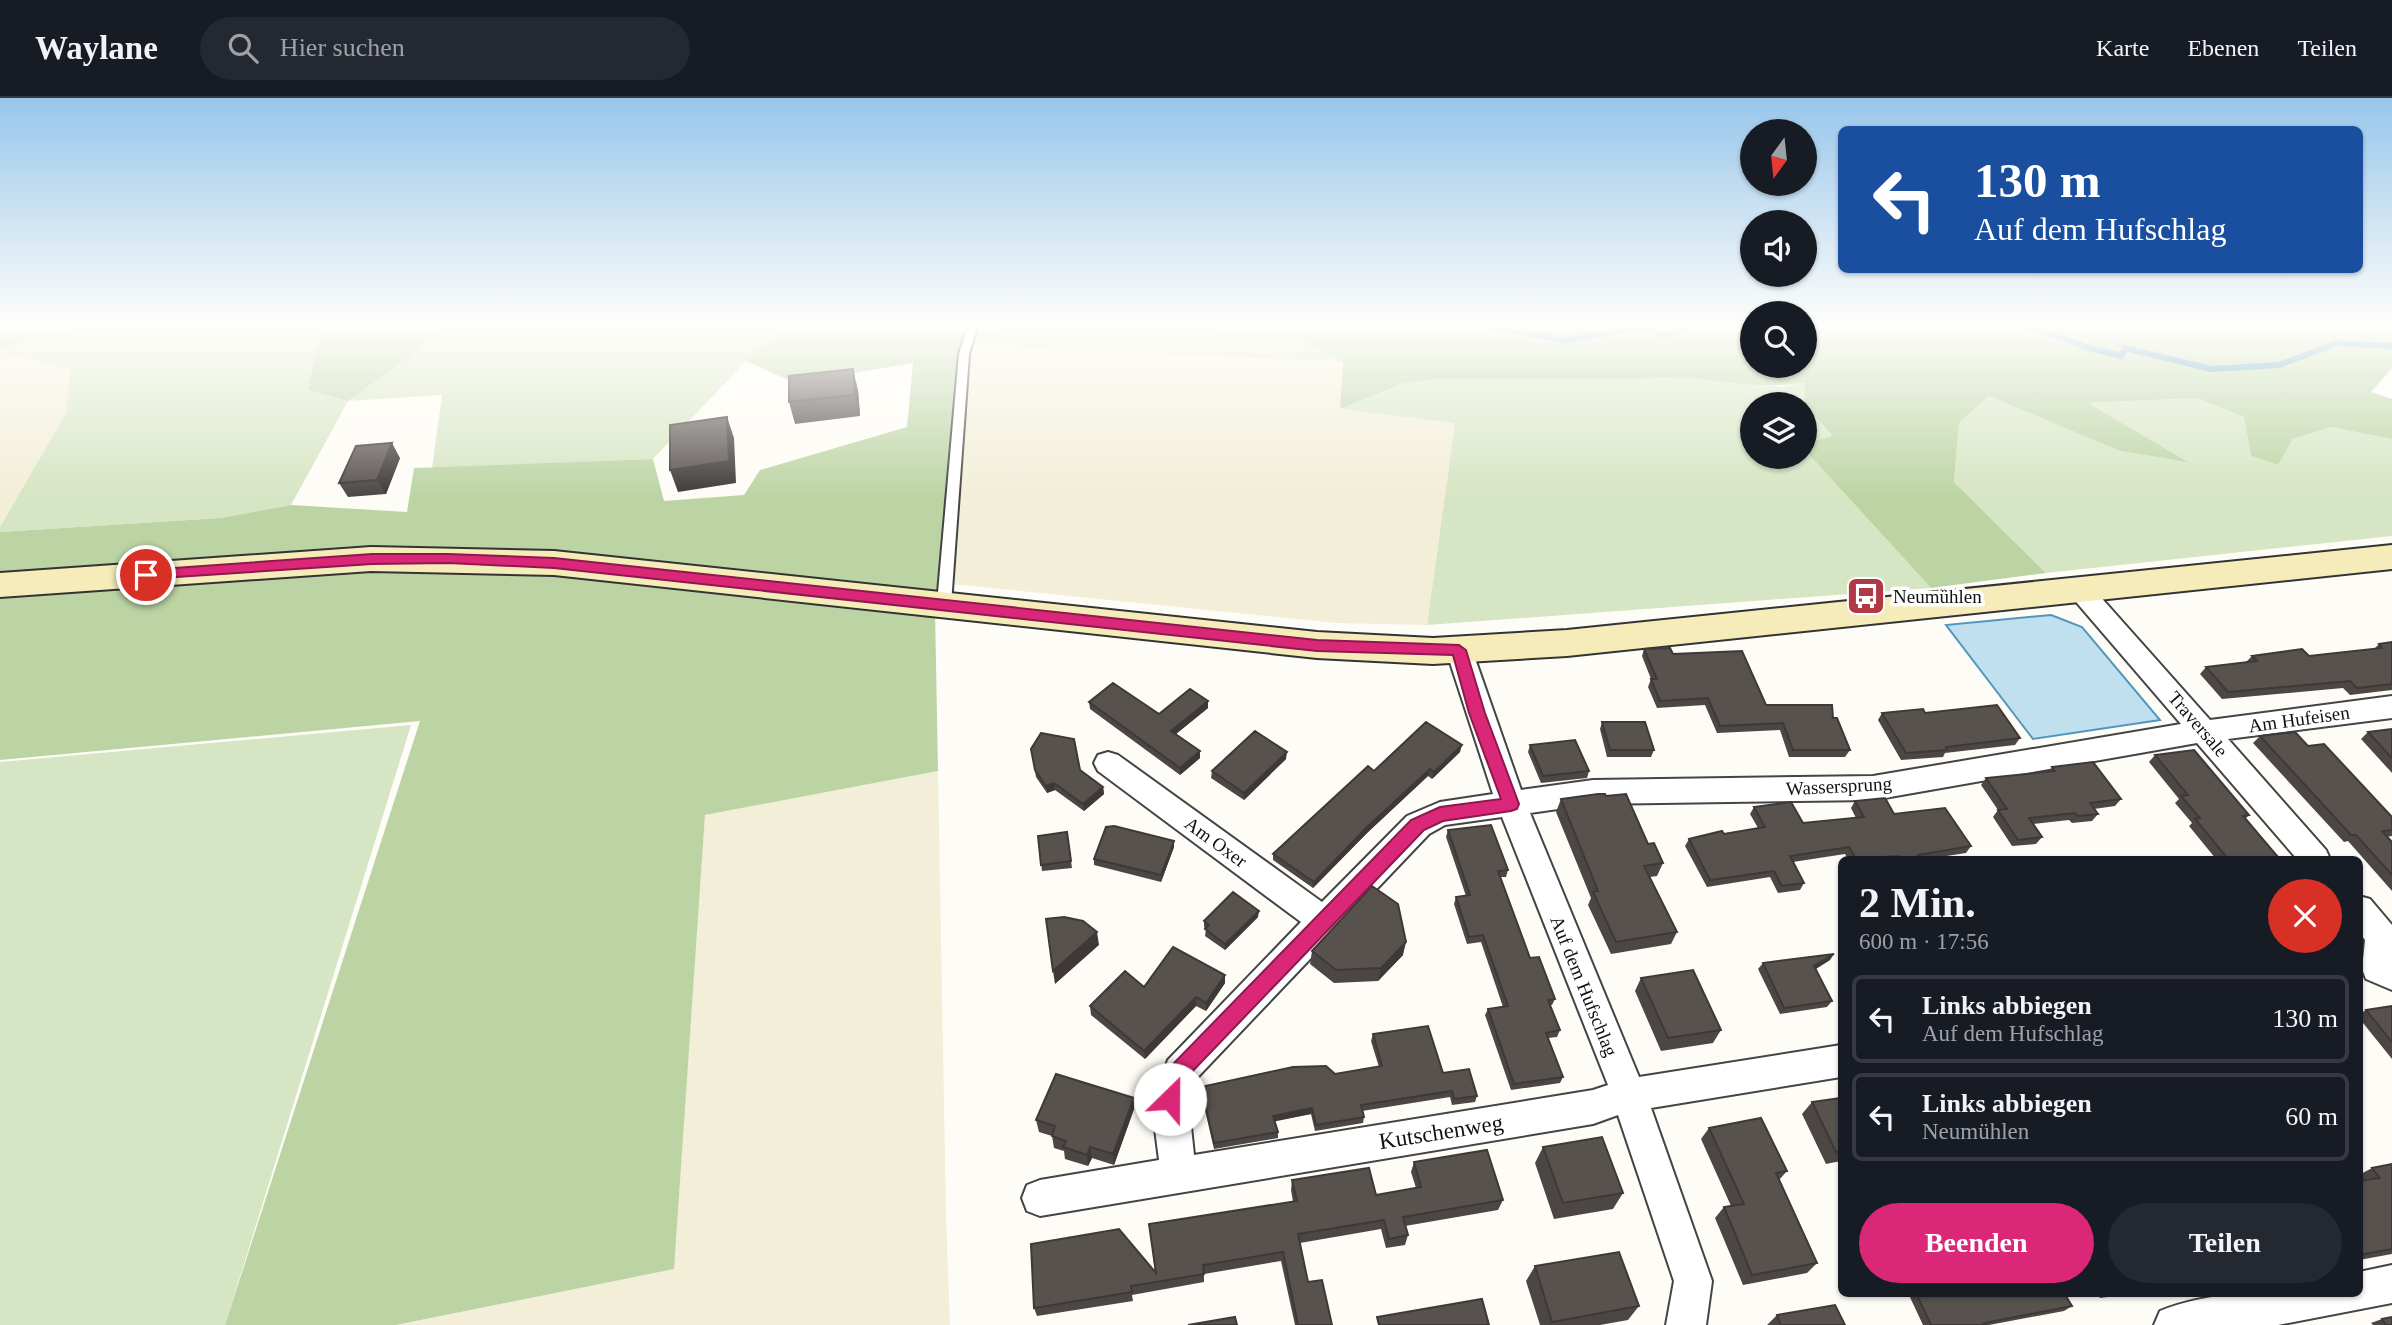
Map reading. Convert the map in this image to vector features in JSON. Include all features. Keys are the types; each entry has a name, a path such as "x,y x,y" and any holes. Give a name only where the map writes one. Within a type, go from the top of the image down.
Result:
{"street":[{"path":"0,585 372,559 554,563 1317,645 1459,650 1665,634 2392,557"},
{"name":"Traversale","path":"2080,590 2312,856"},
{"name":"Auf dem Hufschlag","path":"1459,650 1477,713 1629,1095 1693,1281 1686,1325"},
{"name":"Am Hufeisen","path":"2205,732 2392,707"},
{"name":"Wassersprung","path":"1179,1174 1170,1099 1173,1083 1180,1071 1418,825 1440,814 1593,792 1873,788 2205,732"},
{"name":"Am Oxer","path":"1108,763 1324,921"},
{"path":"2363,918 2381,958"},
{"name":"Kutschenweg","path":"1040,1198 1593,1107 1629,1095 1838,1060"},
{"path":"2363,1290 2392,1284"},
{"path":"2174,1325 2324,1297"}],"lane":[{"path":"944,604 962,382"}],"shaded area":[{"path":"0,382 69,382 66,413 0,527"},
{"path":"969,382 1342,382 1340,409 1455,423 1427,625 1336,623 953,584"},
{"path":"938,771 950,1325 396,1325 673,1269 705,815"}],"green space":[{"path":"69,382 310,382 309,390 348,401 291,505 220,518 0,532 0,527 66,413"},
{"path":"310,382 374,382 348,401 308,390"},
{"path":"374,382 726,382 653,459 432,468 442,395 348,401"},
{"path":"911,382 969,382 953,584 935,608 938,771 705,815 674,1269 396,1325 225,1325 420,721 0,760 0,532 220,518 291,505 407,512 414,468 653,459 664,501 744,495 760,470 907,427"},
{"path":"1342,382 1411,382 1340,409"},
{"path":"1411,382 1734,382 1783,387 1806,382 1806,392 1740,392 1740,469 1817,469 1817,463 1931,588 1427,625 1455,423 1340,409"},
{"path":"1728,382 1803,382 1785,385"},
{"path":"1805,382 2380,382 2371,392 2392,399 2392,439 2331,427 2293,439 2278,465 2251,456 2244,417 2196,398 2088,403 2188,462 2120,451 1989,396 1959,423 1954,482 2046,573 1931,588 1817,463 1817,440 1832,436 1817,418 1817,392 1805,392"},
{"path":"1989,396 2120,451 2186,461 2087,403 2196,398 2244,417 2251,456 2278,465 2293,439 2331,427 2392,439 2392,536 2046,573 1954,482 1959,423"},
{"path":"1817,419 1832,437 1817,441"},
{"path":"411,725 225,1325 0,1325 0,762"}],"water":[{"path":"2051,615 2082,627 2160,720 2033,739 1946,625"}],"building":[{"path":"789,382 854,382 855,395 789,402"},
{"path":"727,417 729,461 670,470 670,425"},
{"path":"392,443 377,480 339,483 356,446"},
{"path":"2392,642 2392,684 2357,688 2350,681 2228,692 2206,667 2257,661 2252,656 2302,649 2309,656 2382,648 2379,644"},
{"path":"1670,648 1673,654 1742,651 1766,705 1832,705 1833,718 1837,718 1850,750 1793,750 1783,723 1720,726 1708,698 1660,701 1651,679 1657,679 1644,649"},
{"path":"1113,683 1159,714 1190,689 1208,701 1171,731 1200,751 1180,768 1089,702"},
{"path":"1997,705 2020,738 1946,747 1947,750 1906,753 1882,713 1923,709 1925,713"},
{"path":"1426,722 1462,745 1434,772 1430,769 1368,826 1314,882 1273,854 1368,766 1374,771"},
{"path":"1602,722 1645,722 1654,750 1610,750"},
{"path":"2392,729 2392,758 2368,732"},
{"path":"1255,731 1287,752 1244,793 1212,771"},
{"path":"2295,732 2308,746 2324,744 2392,817 2392,830 2382,831 2392,842 2392,875 2356,835 2351,835 2260,736"},
{"path":"1041,733 1074,739 1080,770 1103,787 1083,804 1054,783 1046,786 1035,770 1031,749"},
{"path":"1575,740 1589,771 1543,776 1530,745"},
{"path":"2194,750 2249,815 2243,816 2277,856 2226,856 2195,819 2200,818 2181,796 2188,795 2155,755"},
{"path":"2093,762 2121,799 2090,803 2098,814 2078,816 2075,813 2029,818 2042,837 2018,840 1998,810 2007,809 1986,778 2055,771 2052,767"},
{"path":"1598,794 1626,794 1648,844 1654,843 1663,863 1644,866 1677,932 1616,942 1593,892 1598,891 1561,799"},
{"path":"1885,798 1894,814 1945,808 1971,846 1919,856 1854,856 1849,847 1790,856 1804,883 1782,886 1774,871 1710,880 1689,839 1722,831 1724,834 1765,827 1754,807 1791,802 1803,823 1864,817 1855,801"},
{"path":"1491,825 1508,870 1498,871 1530,958 1539,957 1555,999 1548,1000 1560,1030 1546,1033 1563,1077 1514,1084 1488,1009 1508,1006 1483,935 1469,937 1456,897 1470,895 1448,830"},
{"path":"1114,826 1174,841 1161,875 1094,859 1106,827"},
{"path":"1067,832 1071,861 1041,865 1038,836"},
{"path":"1372,886 1398,904 1406,942 1381,968 1336,970 1312,951"},
{"path":"1233,892 1259,911 1225,944 1205,929 1209,925 1204,921"},
{"path":"1064,917 1083,921 1097,932 1053,971 1046,919"},
{"path":"1173,947 1225,975 1206,1003 1196,997 1144,1051 1090,1006 1125,971 1144,987"},
{"path":"1834,954 1814,966 1832,1001 1784,1008 1763,963"},
{"path":"1693,970 1721,1030 1668,1038 1641,978"},
{"path":"2392,1006 2392,1042 2366,1010"},
{"path":"1428,1026 1443,1073 1469,1069 1477,1096 1454,1099 1452,1091 1361,1105 1364,1117 1316,1125 1312,1108 1273,1116 1278,1132 1214,1143 1201,1087 1293,1067 1326,1066 1335,1074 1382,1066 1373,1034"},
{"path":"1056,1074 1134,1098 1113,1154 1090,1147 1087,1155 1063,1147 1066,1141 1052,1136 1055,1126 1036,1120"},
{"path":"1838,1098 1838,1152 1836,1152 1812,1102"},
{"path":"1761,1118 1787,1171 1776,1173 1817,1263 1752,1275 1724,1207 1744,1204 1709,1128"},
{"path":"1602,1137 1623,1193 1563,1203 1543,1147"},
{"path":"1487,1150 1503,1200 1403,1217 1408,1235 1389,1239 1384,1220 1298,1234 1308,1282 1322,1280 1332,1325 1298,1325 1283,1252 1203,1265 1204,1274 1131,1286 1132,1292 1034,1308 1031,1244 1119,1229 1156,1273 1149,1224 1297,1201 1292,1180 1369,1168 1376,1195 1421,1187 1414,1162"},
{"path":"2392,1164 2392,1249 2363,1254 2363,1180 2380,1178 2372,1168"},
{"path":"1619,1252 1639,1306 1552,1322 1535,1266"},
{"path":"1918,1297 2066,1297 2072,1306 1984,1323 1986,1325 1931,1325"},
{"path":"1482,1299 1489,1325 1379,1325 1377,1317"},
{"path":"1835,1305 1845,1325 1781,1325 1777,1315"},
{"path":"1235,1317 1237,1325 1188,1325"},
{"path":"2392,1317 2392,1325 2386,1325 2382,1319"}],"place":[{"name":"Neumühlen","path":"1866,596"}],"route":[{"path":"146,575 372,559 554,563 1317,645 1459,650 1477,713 1511,804 1440,814 1418,825 1180,1071 1173,1083 1170,1099"}]}
